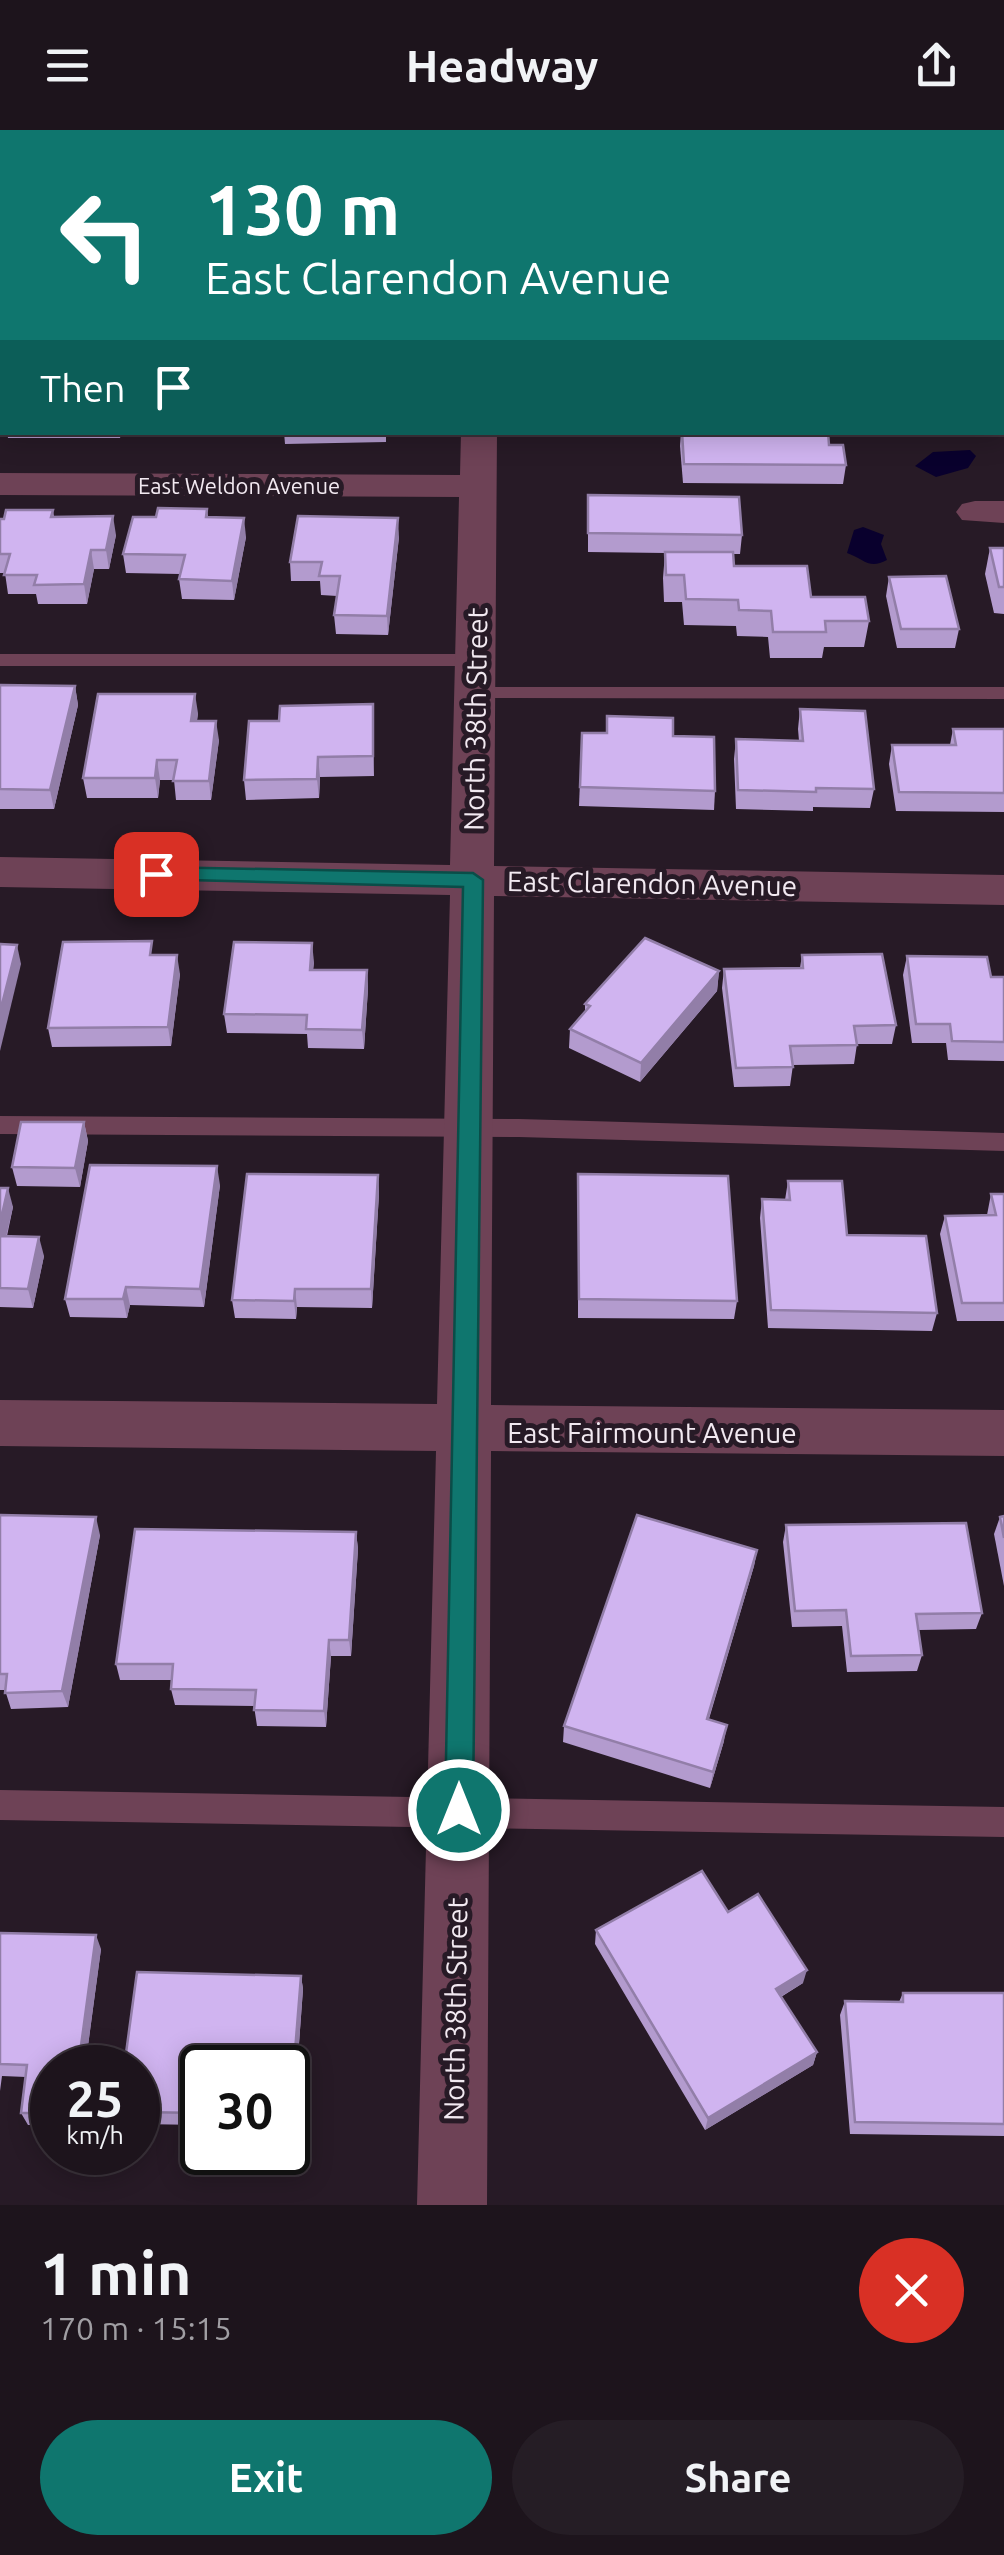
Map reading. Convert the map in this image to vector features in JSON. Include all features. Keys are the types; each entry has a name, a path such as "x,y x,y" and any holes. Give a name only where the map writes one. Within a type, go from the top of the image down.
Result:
{"street":[{"name":"North 38th Street","path":"452,2205 479,435"},
{"name":"East Weldon Avenue","path":"0,484 477,486"},
{"name":"East Clarendon Avenue","path":"0,872 1004,890"},
{"name":"East Fairmount Avenue","path":"0,1423 1004,1434"}],"lane":[{"path":"0,660 1004,694"},
{"path":"0,1125 469,1128 1004,1142"},
{"path":"0,1805 1004,1822"}],"shaded area":[{"path":"970,450 976,456 968,468 936,477 915,466 933,452"},
{"path":"863,527 884,535 881,544 887,560 871,564 847,553 854,530"}],"building":[{"path":"682,435 828,435 829,445 843,445 846,465 684,464"},
{"path":"588,495 739,497 742,535 588,533"},
{"path":"158,508 207,509 206,517 244,518 232,581 179,579 185,555 123,554 133,517 156,517"},
{"path":"6,510 53,510 51,517 113,516 106,550 91,550 84,584 34,585 37,575 4,575 10,554 0,554 0,519 4,519"},
{"path":"298,516 398,518 387,616 334,615 340,576 319,576 322,562 290,562"},
{"path":"990,548 1004,548 1004,587 999,587"},
{"path":"665,552 733,552 734,566 807,566 811,597 865,597 869,621 825,621 826,632 773,632 771,611 739,610 738,600 686,599 684,575 666,575"},
{"path":"946,576 959,629 901,629 889,577"},
{"path":"0,685 75,686 50,790 0,789"},
{"path":"98,694 195,694 191,721 216,721 209,781 173,781 177,760 157,760 155,778 83,778"},
{"path":"373,704 373,756 318,757 317,779 244,780 249,721 279,721 280,706"},
{"path":"800,709 865,711 874,789 738,790 736,739 803,741"},
{"path":"607,716 673,718 673,736 714,737 715,791 580,787 582,733 607,733"},
{"path":"953,729 1004,729 1004,793 899,792 892,745 956,745"},
{"path":"645,938 719,971 641,1063 570,1029 590,1006 585,1004"},
{"path":"152,941 150,955 177,955 168,1027 48,1028 63,942"},
{"path":"234,942 312,943 310,970 367,970 362,1030 306,1029 307,1015 224,1014"},
{"path":"0,944 17,945 0,1012"},
{"path":"882,954 896,1025 854,1026 857,1045 790,1046 793,1067 736,1068 724,969 803,968 802,955"},
{"path":"907,956 987,957 991,977 1004,977 1004,1042 952,1041 950,1024 916,1024"},
{"path":"21,1122 84,1122 75,1168 12,1167"},
{"path":"90,1165 217,1166 200,1289 126,1287 123,1299 65,1299"},
{"path":"247,1174 378,1175 371,1289 295,1289 294,1301 232,1300"},
{"path":"578,1174 728,1176 737,1301 579,1299"},
{"path":"788,1181 842,1181 847,1235 926,1236 937,1313 771,1310 762,1199 790,1200"},
{"path":"0,1188 8,1188 0,1223"},
{"path":"991,1194 1004,1194 1004,1303 962,1303 945,1216 996,1215"},
{"path":"0,1236 39,1237 28,1289 0,1288"},
{"path":"0,1515 96,1517 62,1691 5,1693 7,1674 0,1674"},
{"path":"637,1515 757,1550 707,1719 727,1725 713,1772 564,1726"},
{"path":"966,1523 982,1613 916,1614 922,1655 851,1656 846,1610 795,1611 786,1525"},
{"path":"135,1529 356,1532 349,1640 329,1640 324,1711 254,1710 256,1690 171,1689 173,1664 116,1664"},
{"path":"702,1871 728,1912 758,1894 807,1970 776,1989 817,2052 708,2118 596,1930"},
{"path":"0,1933 96,1935 81,2045 30,2045 30,2113 21,2113 27,2065 0,2064"},
{"path":"137,1972 301,1976 296,2045 180,2045 180,2113 160,2112 160,2045 127,2045"},
{"path":"903,1993 1004,1993 1004,2124 855,2122 845,2001 903,2002"}],"route":[{"path":"156,874 473,880 459,1810"}]}
